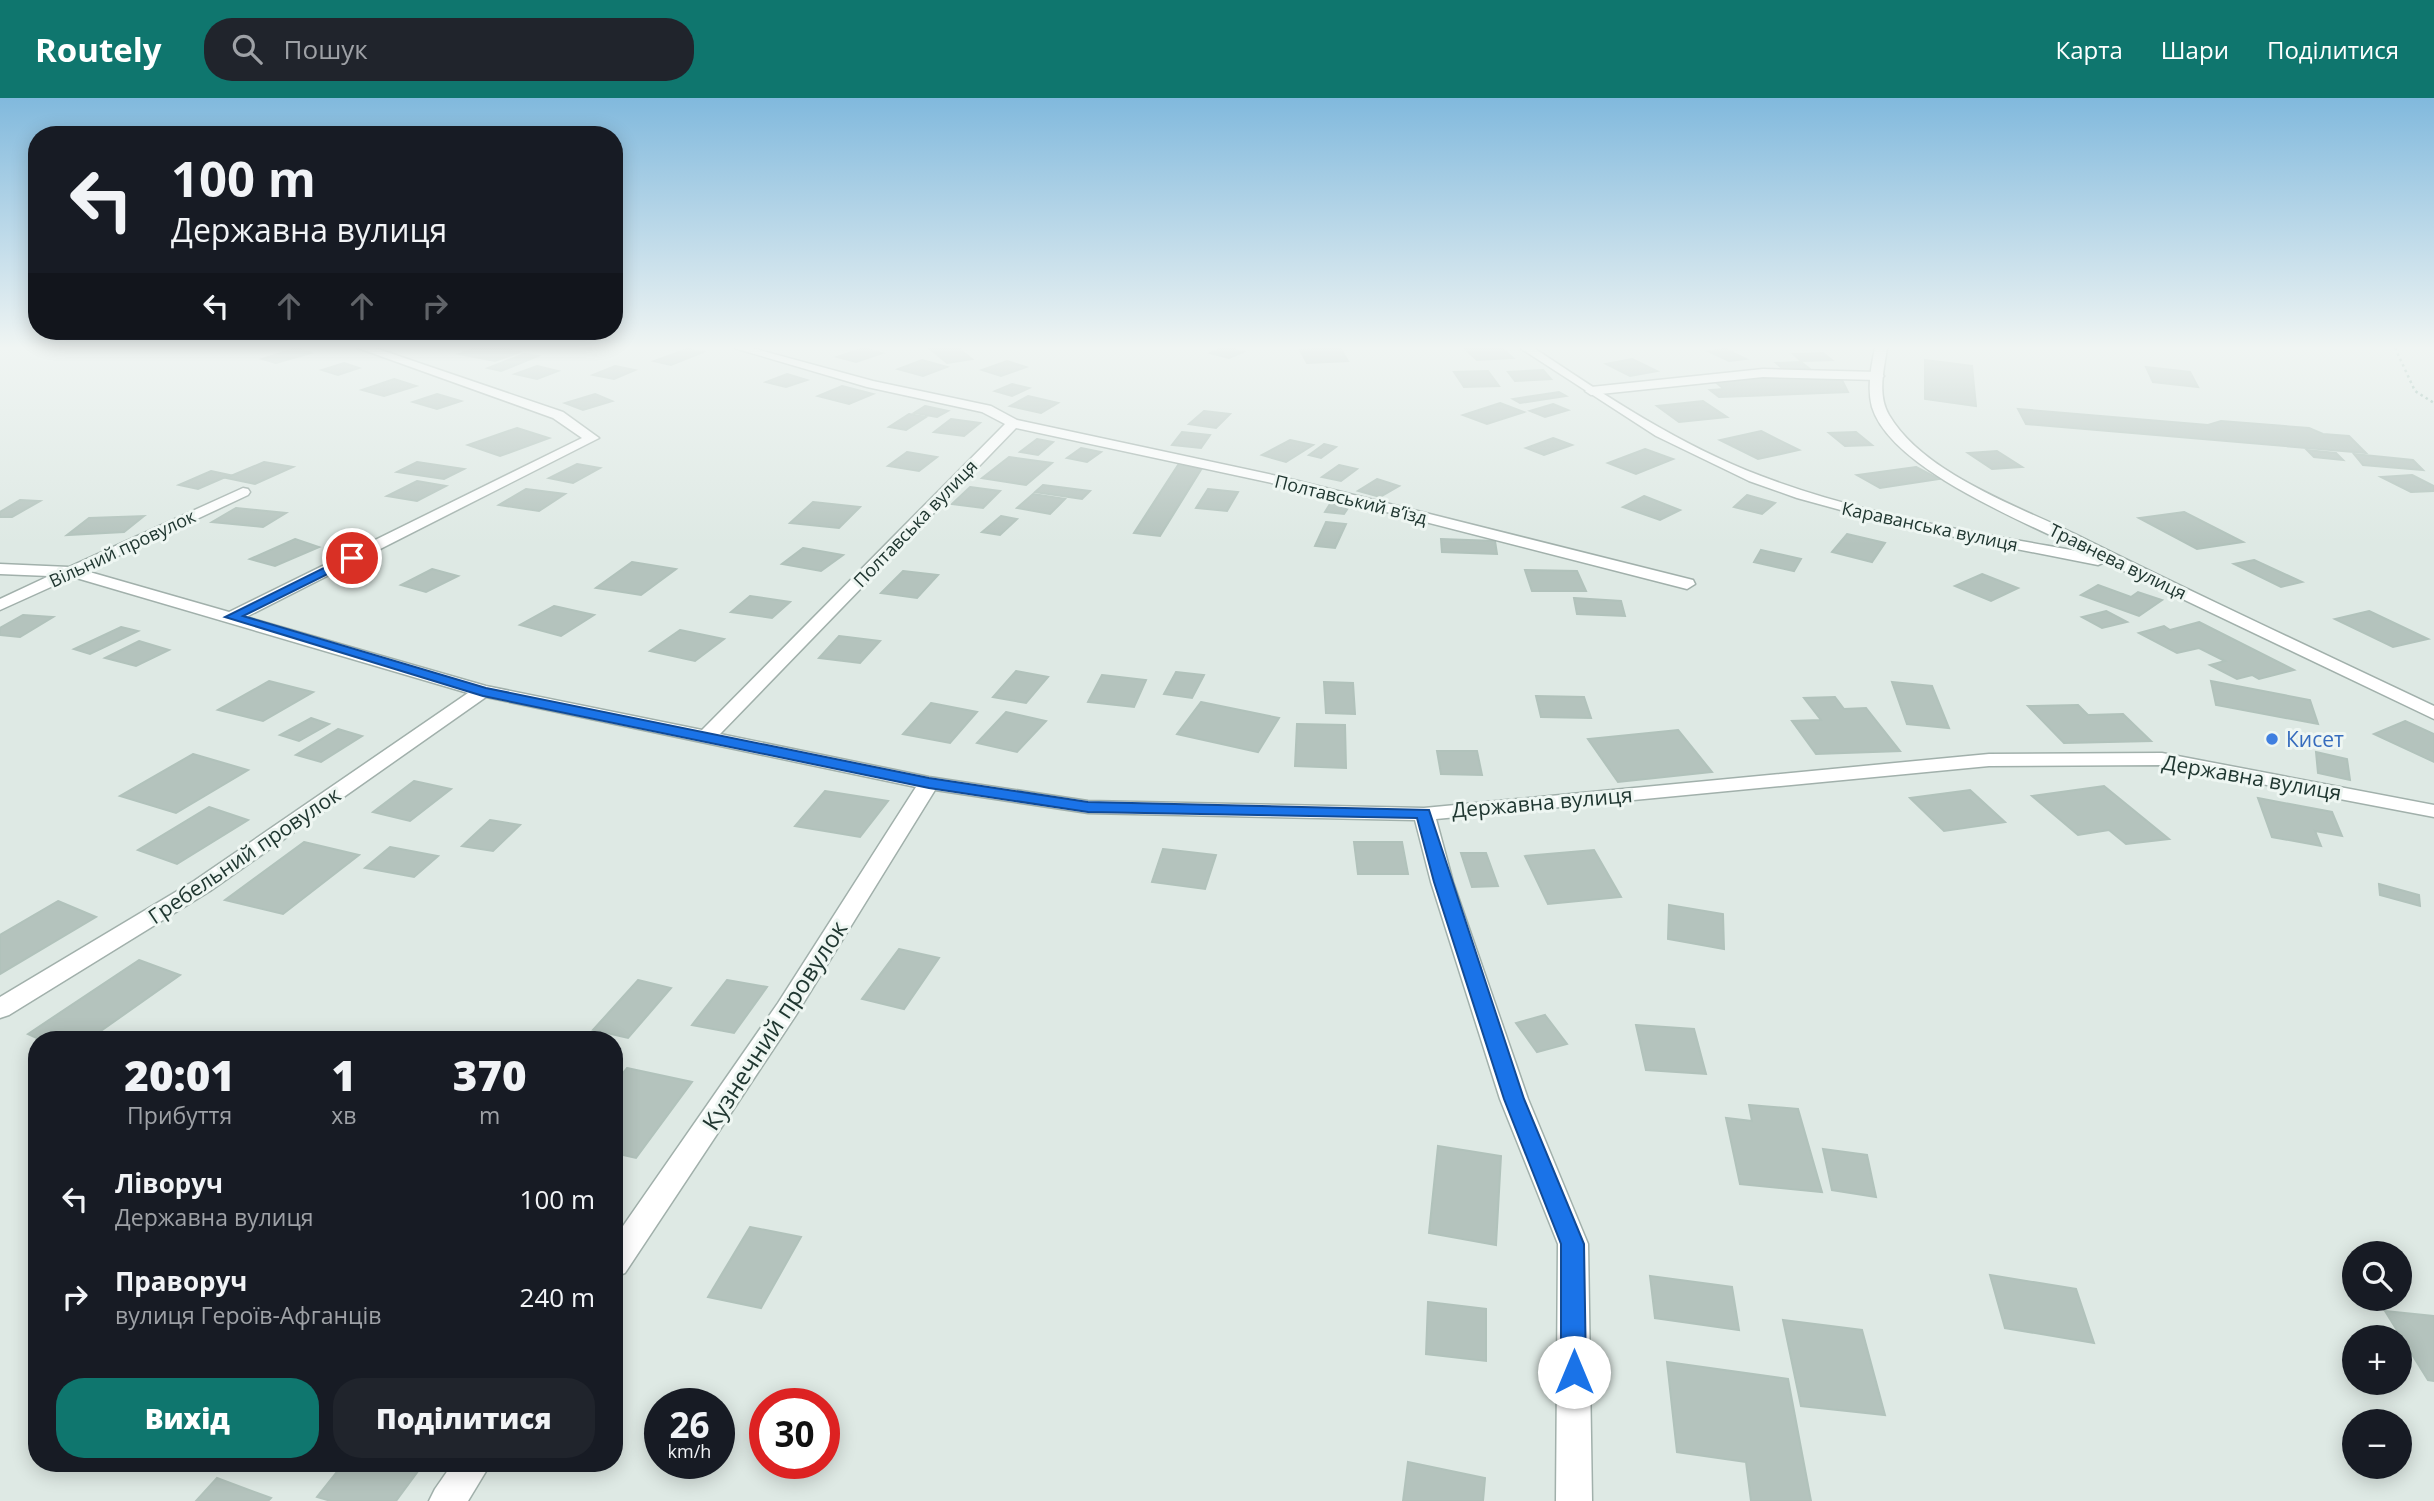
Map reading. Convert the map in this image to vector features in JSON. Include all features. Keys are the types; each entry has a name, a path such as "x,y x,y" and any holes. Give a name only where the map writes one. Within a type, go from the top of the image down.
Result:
{"street":[{"path":"232,617 592,438 554,413"},
{"path":"995,413 1013,423"},
{"name":"Караванська вулиця","path":"1625,413 1709,459 1825,503 1900,523 2121,564"},
{"name":"Травнева вулиця","path":"1881,413 1916,453 1979,493 2121,564 2434,713"},
{"name":"Полтавський в’їзд","path":"1013,423 1282,481 1687,584"},
{"name":"Полтавська вулиця","path":"707,736 1013,423"},
{"name":"Вільний провулок","path":"0,605 243,492"},
{"name":"Державна вулиця","path":"0,569 72,572 483,691 929,783 1088,807 1424,814 1989,760 2162,759 2434,811"},
{"name":"Гребельний провулок","path":"0,1009 202,886 483,691"},
{"name":"Кузнечний провулок","path":"623,1251 787,1009 929,783"},
{"path":"1424,814 1443,882 1514,1099 1573,1244 1574,1501"},
{"path":"447,1501 468,1472"}],"building":[{"path":"917,413 943,413 937,417"},
{"path":"1201,413 1230,414 1216,428 1189,424"},
{"path":"1468,413 1519,413 1487,424 1463,415"},
{"path":"1536,413 1557,413 1545,417"},
{"path":"1667,413 1722,413 1727,417 1679,422"},
{"path":"2020,413 2071,413 2208,425 2221,421 2309,428 2323,434 2349,436 2366,453 2026,424"},
{"path":"909,414 926,417 906,430 889,427"},
{"path":"951,419 980,423 964,436 934,432"},
{"path":"517,428 549,438 500,456 468,445"},
{"path":"1761,431 1799,450 1758,459 1720,440"},
{"path":"1182,432 1210,435 1201,448 1172,445"},
{"path":"1856,432 1872,445 1845,446 1829,433"},
{"path":"1553,438 1572,445 1544,455 1526,448"},
{"path":"1037,439 1053,442 1038,455 1020,452"},
{"path":"1290,440 1313,445 1286,462 1262,455"},
{"path":"1324,444 1336,447 1321,458 1309,455"},
{"path":"1081,448 1101,452 1087,462 1067,458"},
{"path":"1645,449 1673,459 1636,474 1608,463"},
{"path":"2307,450 2336,453 2343,460 2314,457"},
{"path":"1997,451 2022,467 1992,469 1968,453"},
{"path":"907,452 937,457 919,471 888,466"},
{"path":"2354,454 2413,460 2423,470 2363,465"},
{"path":"1009,457 1052,463 1026,485 982,478"},
{"path":"264,462 293,467 255,484 226,478"},
{"path":"417,462 464,469 444,479 397,472"},
{"path":"577,464 600,468 573,483 549,478"},
{"path":"1178,465 1202,468 1160,536 1134,533"},
{"path":"1339,465 1357,469 1341,481 1322,477"},
{"path":"1916,467 1939,479 1880,488 1857,475"},
{"path":"211,471 230,475 198,489 179,485"},
{"path":"2412,475 2434,486 2434,491 2411,492 2381,477"},
{"path":"1377,479 1399,486 1380,497 1358,491"},
{"path":"417,481 446,486 417,501 387,496"},
{"path":"1043,485 1090,491 1082,499 1035,492"},
{"path":"970,487 1000,491 983,508 952,504"},
{"path":"526,489 565,494 539,511 499,505"},
{"path":"1208,489 1238,492 1227,511 1196,508"},
{"path":"1033,494 1065,499 1050,514 1017,508"},
{"path":"1747,495 1775,503 1762,514 1734,507"},
{"path":"1644,496 1680,510 1660,520 1623,507"},
{"path":"1333,499 1352,502 1344,514 1325,512"},
{"path":"20,500 40,501 12,517 0,517 0,512"},
{"path":"813,502 860,507 839,528 790,523"},
{"path":"236,508 286,513 263,527 212,522"},
{"path":"2184,512 2243,542 2197,549 2139,518"},
{"path":"144,516 124,532 67,535 89,518"},
{"path":"1001,516 1017,519 1000,535 982,532"},
{"path":"1326,522 1346,524 1335,548 1315,546"},
{"path":"1847,534 1885,543 1872,562 1832,552"},
{"path":"295,539 319,547 275,566 250,559"},
{"path":"1441,539 1495,541 1497,554 1442,552"},
{"path":"803,548 843,555 821,571 782,564"},
{"path":"1761,550 1801,559 1794,571 1754,562"},
{"path":"2254,560 2302,582 2281,587 2234,564"},
{"path":"632,562 676,569 641,595 596,588"},
{"path":"432,569 458,576 426,592 401,585"},
{"path":"1525,570 1577,571 1586,591 1532,591"},
{"path":"903,571 938,575 917,598 881,593"},
{"path":"1982,574 2018,588 1991,601 1955,586"},
{"path":"2098,585 2131,597 2138,592 2162,600 2139,616 2081,595"},
{"path":"750,596 790,602 772,618 731,612"},
{"path":"1574,598 1621,601 1625,616 1577,614"},
{"path":"554,606 594,615 561,636 520,625"},
{"path":"2106,611 2127,622 2102,628 2082,617"},
{"path":"2369,611 2428,639 2393,647 2335,619"},
{"path":"23,615 53,617 20,637 0,635 0,628"},
{"path":"2199,622 2294,670 2259,679 2252,675 2237,679 2210,665 2225,661 2199,648 2177,653 2139,633 2164,626 2170,630"},
{"path":"121,627 138,631 90,654 74,649"},
{"path":"680,630 724,639 695,661 650,651"},
{"path":"839,636 880,641 860,663 819,658"},
{"path":"139,641 169,650 136,666 105,658"},
{"path":"1016,671 1048,677 1026,703 993,697"},
{"path":"1176,672 1204,675 1192,698 1164,694"},
{"path":"1102,675 1146,680 1134,707 1088,702"},
{"path":"269,681 313,692 263,721 218,710"},
{"path":"2211,681 2310,700 2318,724 2216,705"},
{"path":"1324,682 1353,683 1355,714 1326,713"},
{"path":"1892,682 1932,686 1949,728 1907,724"},
{"path":"1536,696 1584,697 1591,718 1541,717"},
{"path":"1835,697 1844,709 1866,708 1900,751 1816,754 1792,721 1821,720 1804,698"},
{"path":"1201,702 1279,718 1258,752 1177,734"},
{"path":"931,703 977,712 950,743 903,734"},
{"path":"2078,705 2088,715 2123,714 2151,741 2064,743 2028,706"},
{"path":"1006,712 1046,721 1017,752 977,743"},
{"path":"311,718 329,724 299,741 280,735"},
{"path":"2405,721 2434,734 2434,762 2374,734"},
{"path":"1297,724 1345,725 1346,768 1295,766"},
{"path":"338,729 362,736 321,762 296,755"},
{"path":"1678,730 1712,772 1618,782 1588,739"},
{"path":"1437,751 1477,751 1482,775 1441,774"},
{"path":"2316,752 2347,759 2350,780 2318,773"},
{"path":"193,754 248,770 176,813 120,796"},
{"path":"414,781 451,789 410,821 373,812"},
{"path":"2104,786 2169,839 2126,844 2109,830 2078,835 2032,796"},
{"path":"1970,790 2005,822 1944,831 1910,798"},
{"path":"825,791 888,801 860,837 795,826"},
{"path":"2258,798 2332,812 2342,836 2315,831 2321,846 2272,837"},
{"path":"209,807 248,820 177,864 138,850"},
{"path":"490,820 520,825 493,851 462,846"},
{"path":"304,842 359,855 283,914 225,900"},
{"path":"1354,842 1402,842 1408,874 1358,874"},
{"path":"390,847 438,856 414,877 365,868"},
{"path":"1163,849 1216,855 1205,889 1152,882"},
{"path":"1594,850 1621,897 1548,904 1525,856"},
{"path":"1461,853 1486,853 1498,886 1472,887"},
{"path":"2379,884 2419,895 2420,906 2380,895"},
{"path":"58,901 96,917 0,974 0,935"},
{"path":"1669,905 1723,914 1724,949 1668,939"},
{"path":"899,949 939,958 904,1009 862,999"},
{"path":"139,960 180,975 101,1031 32,1031"},
{"path":"638,980 671,988 628,1038 623,1037 623,1031 593,1030"},
{"path":"727,980 767,987 734,1033 692,1025"},
{"path":"1545,1015 1567,1044 1537,1052 1516,1023"},
{"path":"1636,1025 1694,1029 1706,1074 1646,1070"},
{"path":"627,1068 692,1082 636,1158 623,1155 623,1073"},
{"path":"1749,1105 1798,1109 1822,1192 1740,1184 1726,1118 1752,1121"},
{"path":"1438,1146 1501,1156 1496,1245 1429,1233"},
{"path":"1823,1149 1867,1155 1876,1197 1832,1190"},
{"path":"750,1227 801,1237 761,1308 708,1297"},
{"path":"1990,1275 2076,1289 2094,1343 2005,1328"},
{"path":"1650,1276 1732,1287 1739,1330 1655,1318"},
{"path":"1428,1302 1486,1309 1486,1361 1426,1354"},
{"path":"2385,1311 2434,1316 2434,1381 2428,1380 2412,1354 2412,1325 2394,1325"},
{"path":"1783,1320 1862,1330 1885,1415 1801,1406"},
{"path":"1667,1362 1788,1379 1811,1501 1751,1501 1746,1462 1677,1452"},
{"path":"1408,1462 1485,1478 1483,1501 1403,1501"},
{"path":"337,1472 417,1472 396,1501 331,1501 317,1497"},
{"path":"217,1478 271,1498 268,1501 196,1501"}],"place":[{"name":"Кисет","path":"2272,739"}],"route":[{"path":"352,558 232,617 536,704 707,736 929,783 1088,807 1424,814 1443,882 1514,1099 1573,1244 1574,1372"}]}
